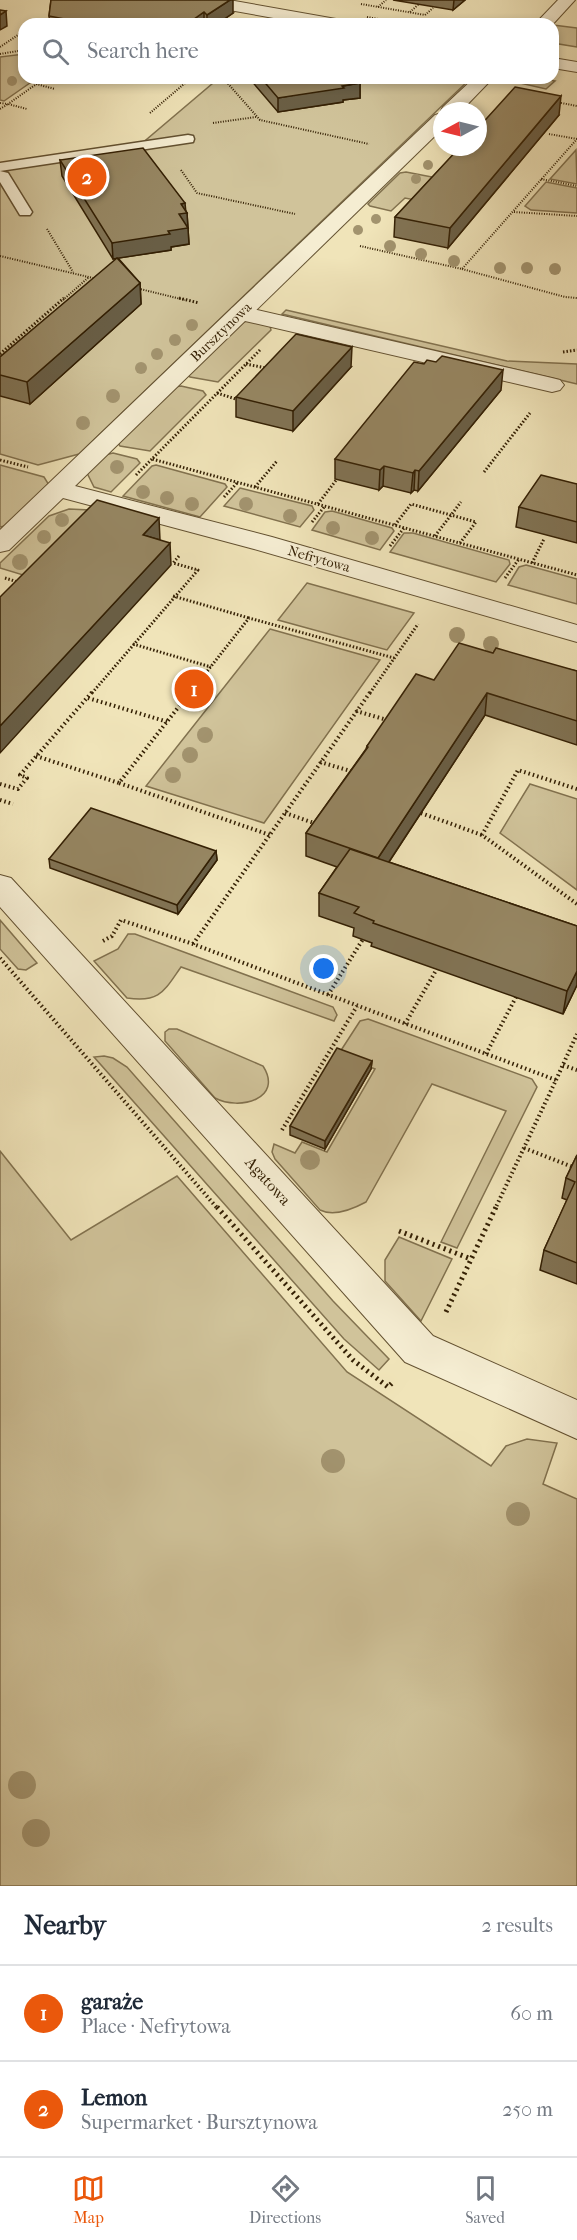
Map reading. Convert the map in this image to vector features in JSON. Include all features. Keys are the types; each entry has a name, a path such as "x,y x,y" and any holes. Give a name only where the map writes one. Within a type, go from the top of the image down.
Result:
{"street":[{"path":"201,0 302,18"},
{"path":"549,18 567,0"},
{"path":"559,64 577,67"},
{"path":"459,102 478,84"},
{"name":"Bursztynowa","path":"0,544 322,237 433,128"},
{"path":"240,313 552,385"},
{"name":"Nefrytowa","path":"59,489 263,543 577,634"},
{"name":"Agatowa","path":"0,886 419,1349 577,1420"}],"lane":[{"path":"0,167 188,138"},
{"path":"0,175 3,176 25,212"}],"path":[{"path":"378,7 386,0"},
{"path":"357,3 425,15 433,8"},
{"path":"410,12 419,4"},
{"path":"0,47 18,36"},
{"path":"0,54 18,51"},
{"path":"0,109 36,84 55,89"},
{"path":"228,84 260,120 408,152"},
{"path":"546,100 577,106"},
{"path":"0,103 27,109"},
{"path":"549,134 577,139"},
{"path":"462,268 577,139"},
{"path":"569,147 577,149"},
{"path":"542,179 577,186"},
{"path":"197,194 336,222"},
{"path":"513,212 577,216"},
{"path":"322,237 462,268 577,299"},
{"path":"0,256 101,280"},
{"path":"0,354 89,277"},
{"path":"136,288 240,313"},
{"path":"51,310 59,312"},
{"path":"110,502 286,324"},
{"path":"16,340 24,342"},
{"path":"246,364 266,369"},
{"path":"217,393 249,403"},
{"path":"484,472 535,407"},
{"path":"152,459 577,575"},
{"path":"255,487 277,461"},
{"path":"318,504 337,479"},
{"path":"435,536 461,502"},
{"path":"395,525 411,504 476,522 460,543"},
{"path":"306,529 324,506"},
{"path":"386,551 404,528"},
{"path":"532,563 544,539"},
{"path":"0,784 18,789 27,778 20,775 198,570 173,563 182,552"},
{"path":"502,584 519,559"},
{"path":"0,576 27,585"},
{"path":"174,596 394,658"},
{"path":"120,783 249,618"},
{"path":"193,944 410,635"},
{"path":"133,644 211,667"},
{"path":"88,698 168,722"},
{"path":"356,711 389,721"},
{"path":"36,756 270,835"},
{"path":"320,762 363,775"},
{"path":"482,836 518,770 577,789"},
{"path":"0,800 14,804"},
{"path":"285,813 327,827"},
{"path":"421,813 482,836 577,904"},
{"path":"95,946 112,936 121,920 193,944 556,1080"},
{"path":"328,995 363,939"},
{"path":"0,958 352,1360 388,1388 398,1376"},
{"path":"405,1024 438,967"},
{"path":"486,1054 516,997"},
{"path":"282,1130 357,1006"},
{"path":"442,1321 577,1034"},
{"path":"563,1065 577,1070"},
{"path":"524,1148 573,1167"},
{"path":"399,1231 471,1260"}],"shaded area":[{"path":"559,26 577,28 577,47 559,44"},
{"path":"18,55 18,84 28,84 4,101 0,100 0,57"},
{"path":"212,84 465,84 446,102 433,102 433,114 79,454 38,465 0,454 0,171 134,150"},
{"path":"524,84 552,84 546,89"},
{"path":"576,150 577,184 550,179"},
{"path":"400,173 432,177 415,200 405,198 391,211 368,204"},
{"path":"546,182 577,188 577,213 531,210 525,206"},
{"path":"286,310 507,361 577,364 577,384 282,314"},
{"path":"248,321 270,326 271,330 218,382 187,375 242,322"},
{"path":"181,386 203,391 206,395 150,451 120,446 118,443 174,387"},
{"path":"113,453 137,459 140,463 111,492 94,487 87,473 105,455"},
{"path":"0,465 44,477 49,485 5,526 0,527"},
{"path":"156,465 225,484 227,487 200,517 123,496 152,466"},
{"path":"240,488 312,506 314,510 300,527 224,506"},
{"path":"69,509 89,510 23,575 0,568 0,563 49,516"},
{"path":"332,511 392,528 394,531 380,550 312,530 325,512"},
{"path":"404,533 413,533 509,560 510,564 496,582 390,552"},
{"path":"526,565 577,579 577,604 508,585 519,567"},
{"path":"307,583 414,613 387,650 278,620"},
{"path":"270,629 380,660 264,823 146,786"},
{"path":"530,784 577,799 577,890 500,833"},
{"path":"0,920 37,963 26,970 18,969 0,949"},
{"path":"128,934 135,934 333,1007 337,1015 334,1021 181,967 165,989 154,997 127,998 94,961 118,949"},
{"path":"368,1019 532,1079 537,1087 457,1248 441,1242 506,1111 432,1084 366,1202 337,1212 320,1210 275,1159 272,1152 274,1144 295,1153 302,1142 327,1152 375,1069 338,1055 360,1021"},
{"path":"169,1029 177,1029 263,1066 268,1077 268,1087 256,1099 246,1102 225,1102 215,1098 165,1041 165,1032"},
{"path":"94,1057 113,1058 127,1067 333,1301 389,1359 379,1370 344,1339"},
{"path":"0,1151 71,1240 177,1176 347,1372 491,1466 506,1446 527,1439 557,1443 543,1484 577,1499 577,1886 0,1886"},
{"path":"399,1237 452,1259 421,1321 385,1281 385,1260"}],"building":[{"path":"51,0 230,0 207,15 204,12 196,18 59,18 49,16"},
{"path":"266,84 354,84 342,86 344,88 278,98"},
{"path":"515,87 561,96 450,228 395,217 452,156 487,156 487,118"},
{"path":"143,148 185,203 181,204 187,213 179,214 188,228 168,231 170,234 112,243 60,160"},
{"path":"117,258 140,283 27,382 0,375 0,357"},
{"path":"296,334 352,347 293,411 236,397"},
{"path":"442,356 503,370 419,471 415,470 413,473 384,466 380,470 335,459 414,362 424,364 427,360 436,362"},
{"path":"541,475 577,484 577,522 519,507"},
{"path":"97,500 159,518 143,535 170,543 0,726 0,597"},
{"path":"459,643 493,653 496,648 577,671 577,721 487,693 378,858 306,833 368,747 416,674 434,680"},
{"path":"91,808 216,851 177,905 49,859"},
{"path":"350,849 577,926 577,971 567,991 373,923 374,921 354,913 359,907 319,893"},
{"path":"337,1048 372,1061 325,1141 290,1126"},
{"path":"577,1155 577,1263 544,1250 575,1182 566,1178"}],"place":[{"name":"Lemon","path":"87,177"},
{"name":"garaże","path":"194,689"}]}
